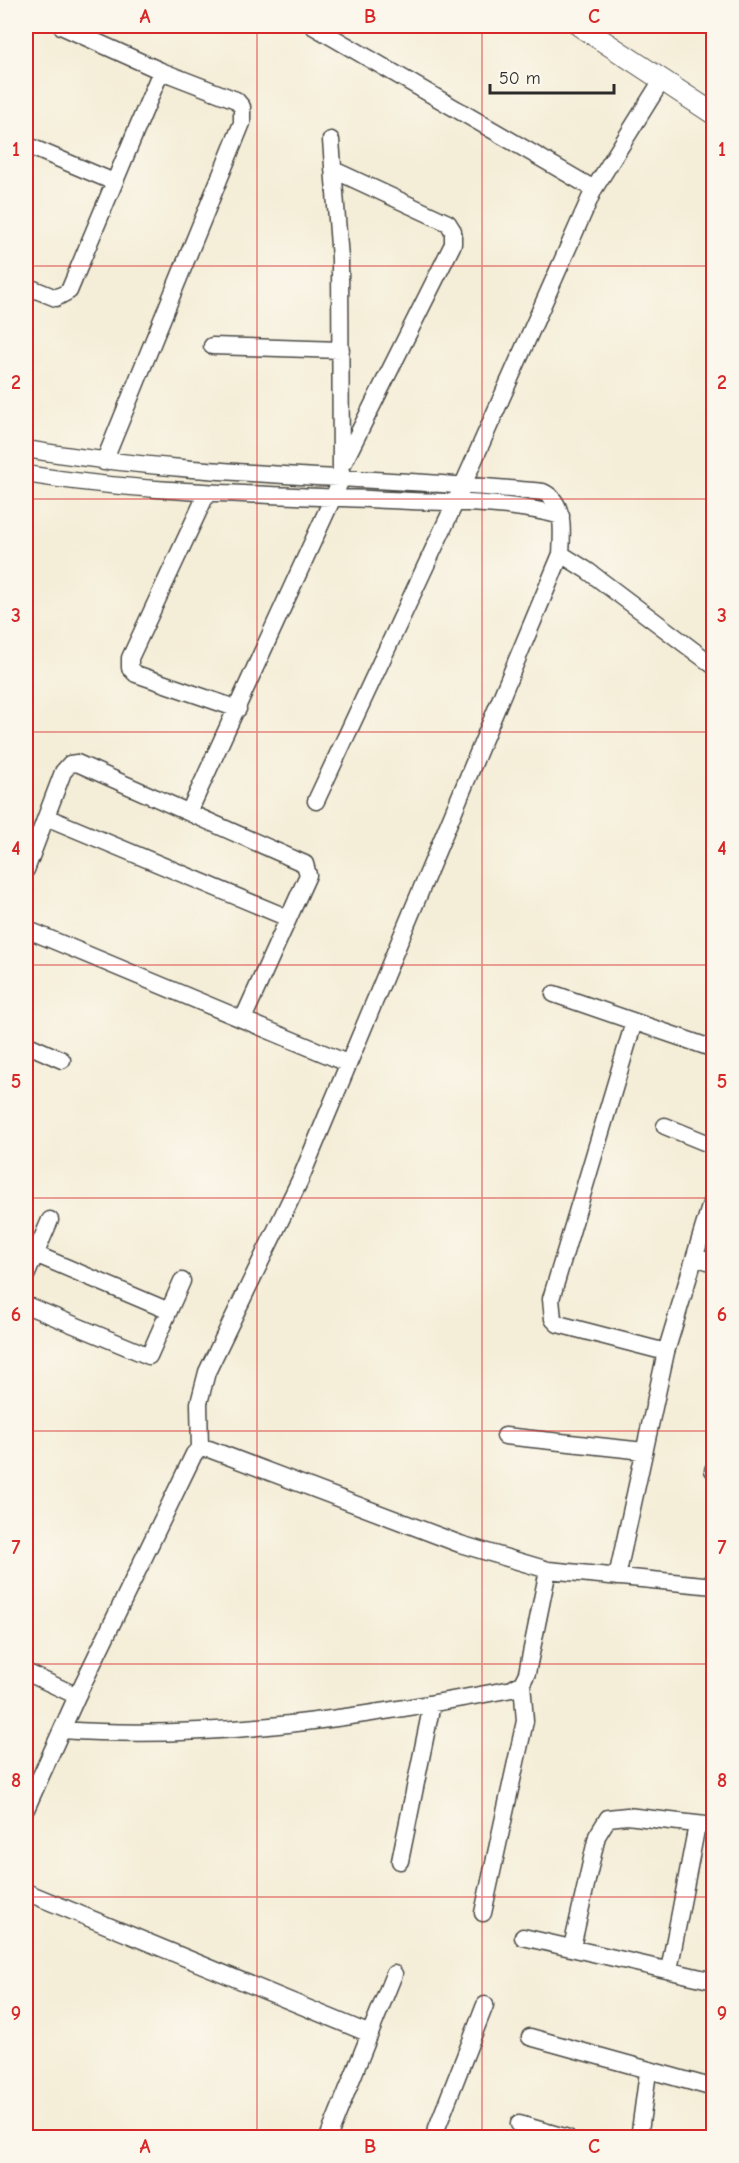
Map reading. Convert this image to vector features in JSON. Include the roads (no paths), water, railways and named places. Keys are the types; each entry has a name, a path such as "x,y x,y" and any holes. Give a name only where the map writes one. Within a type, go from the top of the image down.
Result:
{"street":[{"path":"61,26 161,71 236,100 242,107 242,123 104,462"},
{"path":"313,26 594,189"},
{"path":"580,26 714,114"},
{"path":"26,286 56,298 69,291 161,71"},
{"path":"316,801 455,503 594,189 663,80"},
{"path":"331,140 340,259 342,472"},
{"path":"26,145 114,182"},
{"path":"189,812 335,497 342,472 453,244 453,231 448,222 334,170"},
{"path":"212,346 341,350"},
{"path":"26,448 104,462 342,472 543,492 551,497 561,516 561,554 300,1180 207,1372 199,1403 200,1449"},
{"path":"26,474 98,486 207,493 455,503 543,511 561,516"},
{"path":"207,493 130,658 130,668 136,674 238,709"},
{"path":"561,554 588,571 714,666"},
{"path":"26,870 63,772 70,764 76,763 305,864 308,875 243,1019"},
{"path":"46,818 288,918"},
{"path":"26,929 347,1063"},
{"path":"554,994 714,1049"},
{"path":"634,1023 551,1299 551,1312 558,1324 666,1352"},
{"path":"26,1044 62,1060"},
{"path":"665,1126 714,1146"},
{"path":"617,1576 666,1352 714,1193"},
{"path":"26,1276 50,1220"},
{"path":"35,1254 169,1311"},
{"path":"695,1257 714,1263"},
{"path":"26,1305 145,1356 152,1353 182,1281"},
{"path":"505,1436 644,1451"},
{"path":"26,1809 33,1771 62,1730 194,1454 200,1449 209,1449 460,1544 548,1570 714,1586"},
{"path":"483,1913 525,1721 522,1683 527,1673 548,1570"},
{"path":"26,1672 77,1696"},
{"path":"62,1730 134,1733 328,1720 512,1689 522,1683"},
{"path":"400,1861 432,1704"},
{"path":"572,1947 597,1836 608,1818 627,1816 705,1826 669,1970"},
{"path":"26,1892 370,2034"},
{"path":"523,1937 714,1981"},
{"path":"328,2138 394,1974"},
{"path":"433,2138 485,2006"},
{"path":"530,2037 648,2072 714,2088"},
{"path":"639,2138 648,2072"},
{"path":"519,2124 568,2138"}]}
